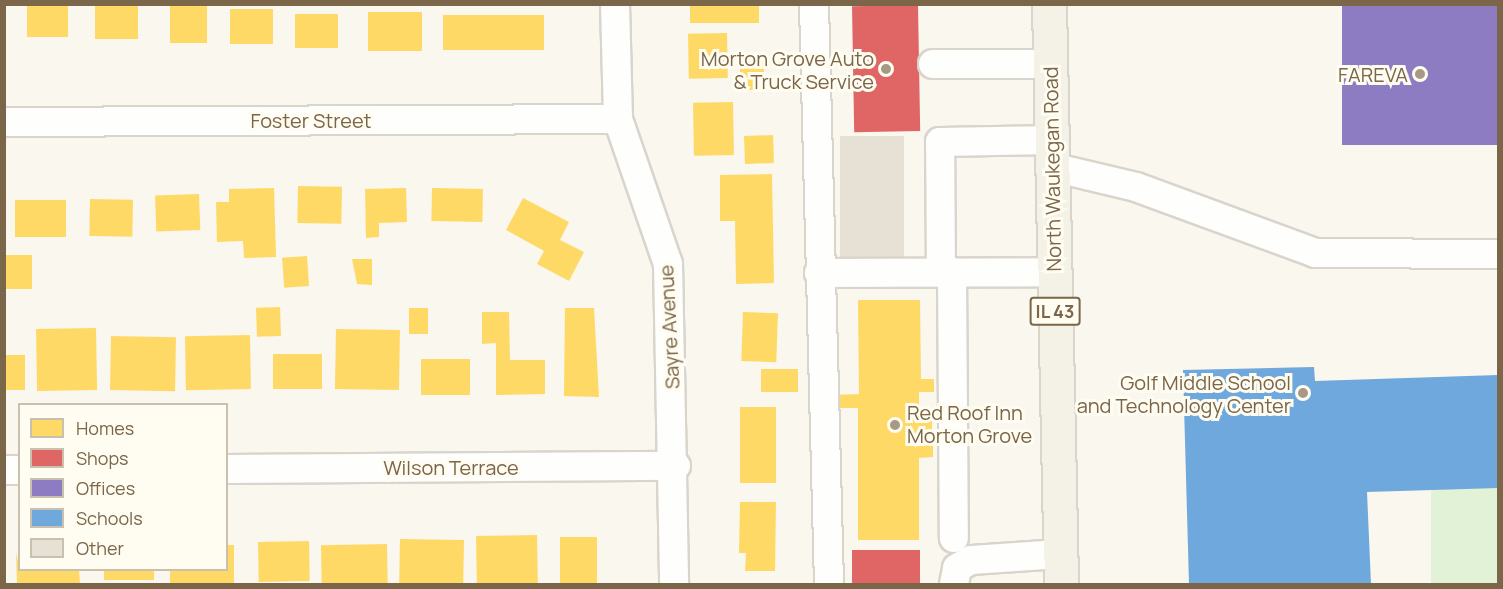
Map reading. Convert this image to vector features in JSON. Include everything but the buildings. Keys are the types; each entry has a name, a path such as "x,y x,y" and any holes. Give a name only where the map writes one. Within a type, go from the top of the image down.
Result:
{"main road":[{"name":"North Waukegan Road","path":"1049,4 1061,569"}],"street":[{"name":"Sayre Avenue","path":"615,4 618,119 668,264 676,465 674,585"},
{"path":"814,4 819,273 829,585"},
{"path":"933,64 1050,64"},
{"name":"Foster Street","path":"4,122 618,119"},
{"path":"954,538 953,417 940,142 1052,154 1315,253 1498,254"},
{"path":"819,273 1054,272"},
{"name":"Wilson Terrace","path":"228,469 676,465"},
{"path":"954,585 957,568 971,560 1061,569"}],"green space":[{"path":"1431,488 1498,488 1498,584 1431,584"}],"place":[{"name":"Morton Grove Auto & Truck Service","path":"886,69"},
{"name":"FAREVA","path":"1420,74"},
{"name":"Golf Middle School and Technology Center","path":"1303,393"},
{"name":"Red Roof Inn Morton Grove","path":"895,425"}]}
